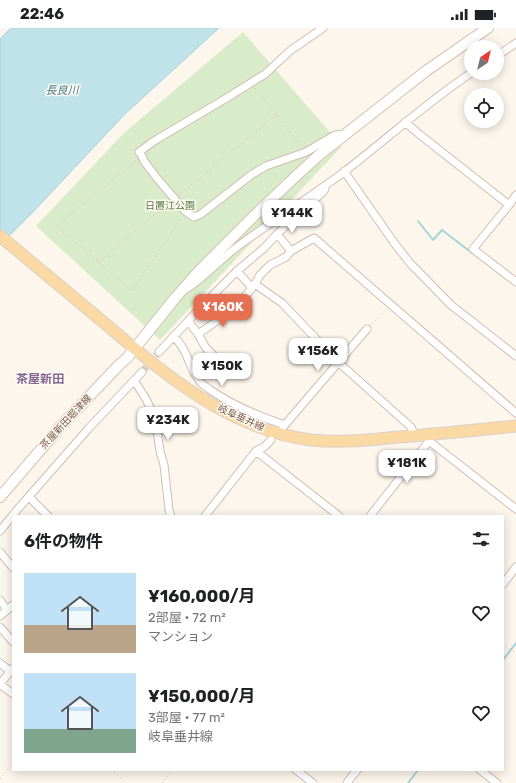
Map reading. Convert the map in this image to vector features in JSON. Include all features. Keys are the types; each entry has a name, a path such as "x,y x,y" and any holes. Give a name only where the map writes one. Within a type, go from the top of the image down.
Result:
{"main road":[{"name":"岐阜垂井線","path":"0,236 174,379 216,407 268,431 323,441 360,441 415,436 429,438 516,426"}],"street":[{"path":"323,28 291,50 265,74 154,141 139,152 156,177 185,211 194,217 201,214 251,175 266,166 306,152 334,135 346,134"},
{"name":"茶屋新田堀津線","path":"0,497 61,426 127,358 132,346 199,271 254,216 319,155 426,71 488,28"},
{"path":"504,51 516,43"},
{"path":"176,297 197,282 253,235 344,171 434,99 464,78"},
{"path":"405,122 419,134 513,202 474,249 516,282"},
{"path":"344,171 410,263 450,305 516,356"},
{"path":"159,352 205,303 323,192 329,182"},
{"path":"277,234 291,251"},
{"path":"198,334 211,326 233,308 253,286 264,270 270,265 314,238 516,413"},
{"path":"238,271 253,286 282,303 338,362 411,427 415,436"},
{"path":"188,321 206,348 214,356"},
{"path":"174,336 182,346 196,377 202,384 230,403 284,426 367,329"},
{"path":"13,515 89,428 142,372"},
{"path":"134,380 146,399 155,418 160,451 164,465 171,515"},
{"path":"371,515 429,438 516,508"},
{"path":"206,515 256,451 264,447 271,440"},
{"path":"256,451 339,515"},
{"path":"29,497 47,515"},
{"path":"0,530 12,516"},
{"path":"0,552 12,567"},
{"path":"504,583 516,567"},
{"path":"0,600 10,607 0,616"},
{"path":"0,627 12,641"},
{"path":"0,663 12,669 0,684 12,693"},
{"path":"297,771 313,783"},
{"path":"347,783 357,771"},
{"path":"481,771 497,783"}],"path":[{"path":"250,83 306,152"},
{"path":"178,196 276,115"},
{"path":"142,156 56,226 132,291 185,211"},
{"path":"98,262 172,201"},
{"path":"367,329 391,304"},
{"path":"504,645 516,654"},
{"path":"0,779 12,763"},
{"path":"112,771 127,783"},
{"path":"162,783 171,771"}],"green space":[{"name":"日置江公園","path":"243,32 342,146 160,340 36,226 124,133"}],"water":[{"name":"長良川","path":"11,28 219,28 125,114 0,245 0,39"}],"waterway":[{"path":"418,221 433,240 442,230 472,253"},
{"path":"504,659 516,643"},
{"path":"408,783 417,771"}],"tunnel":[{"path":"142,372 159,352"}],"district":[{"name":"茶屋新田","path":"40,379"}]}
